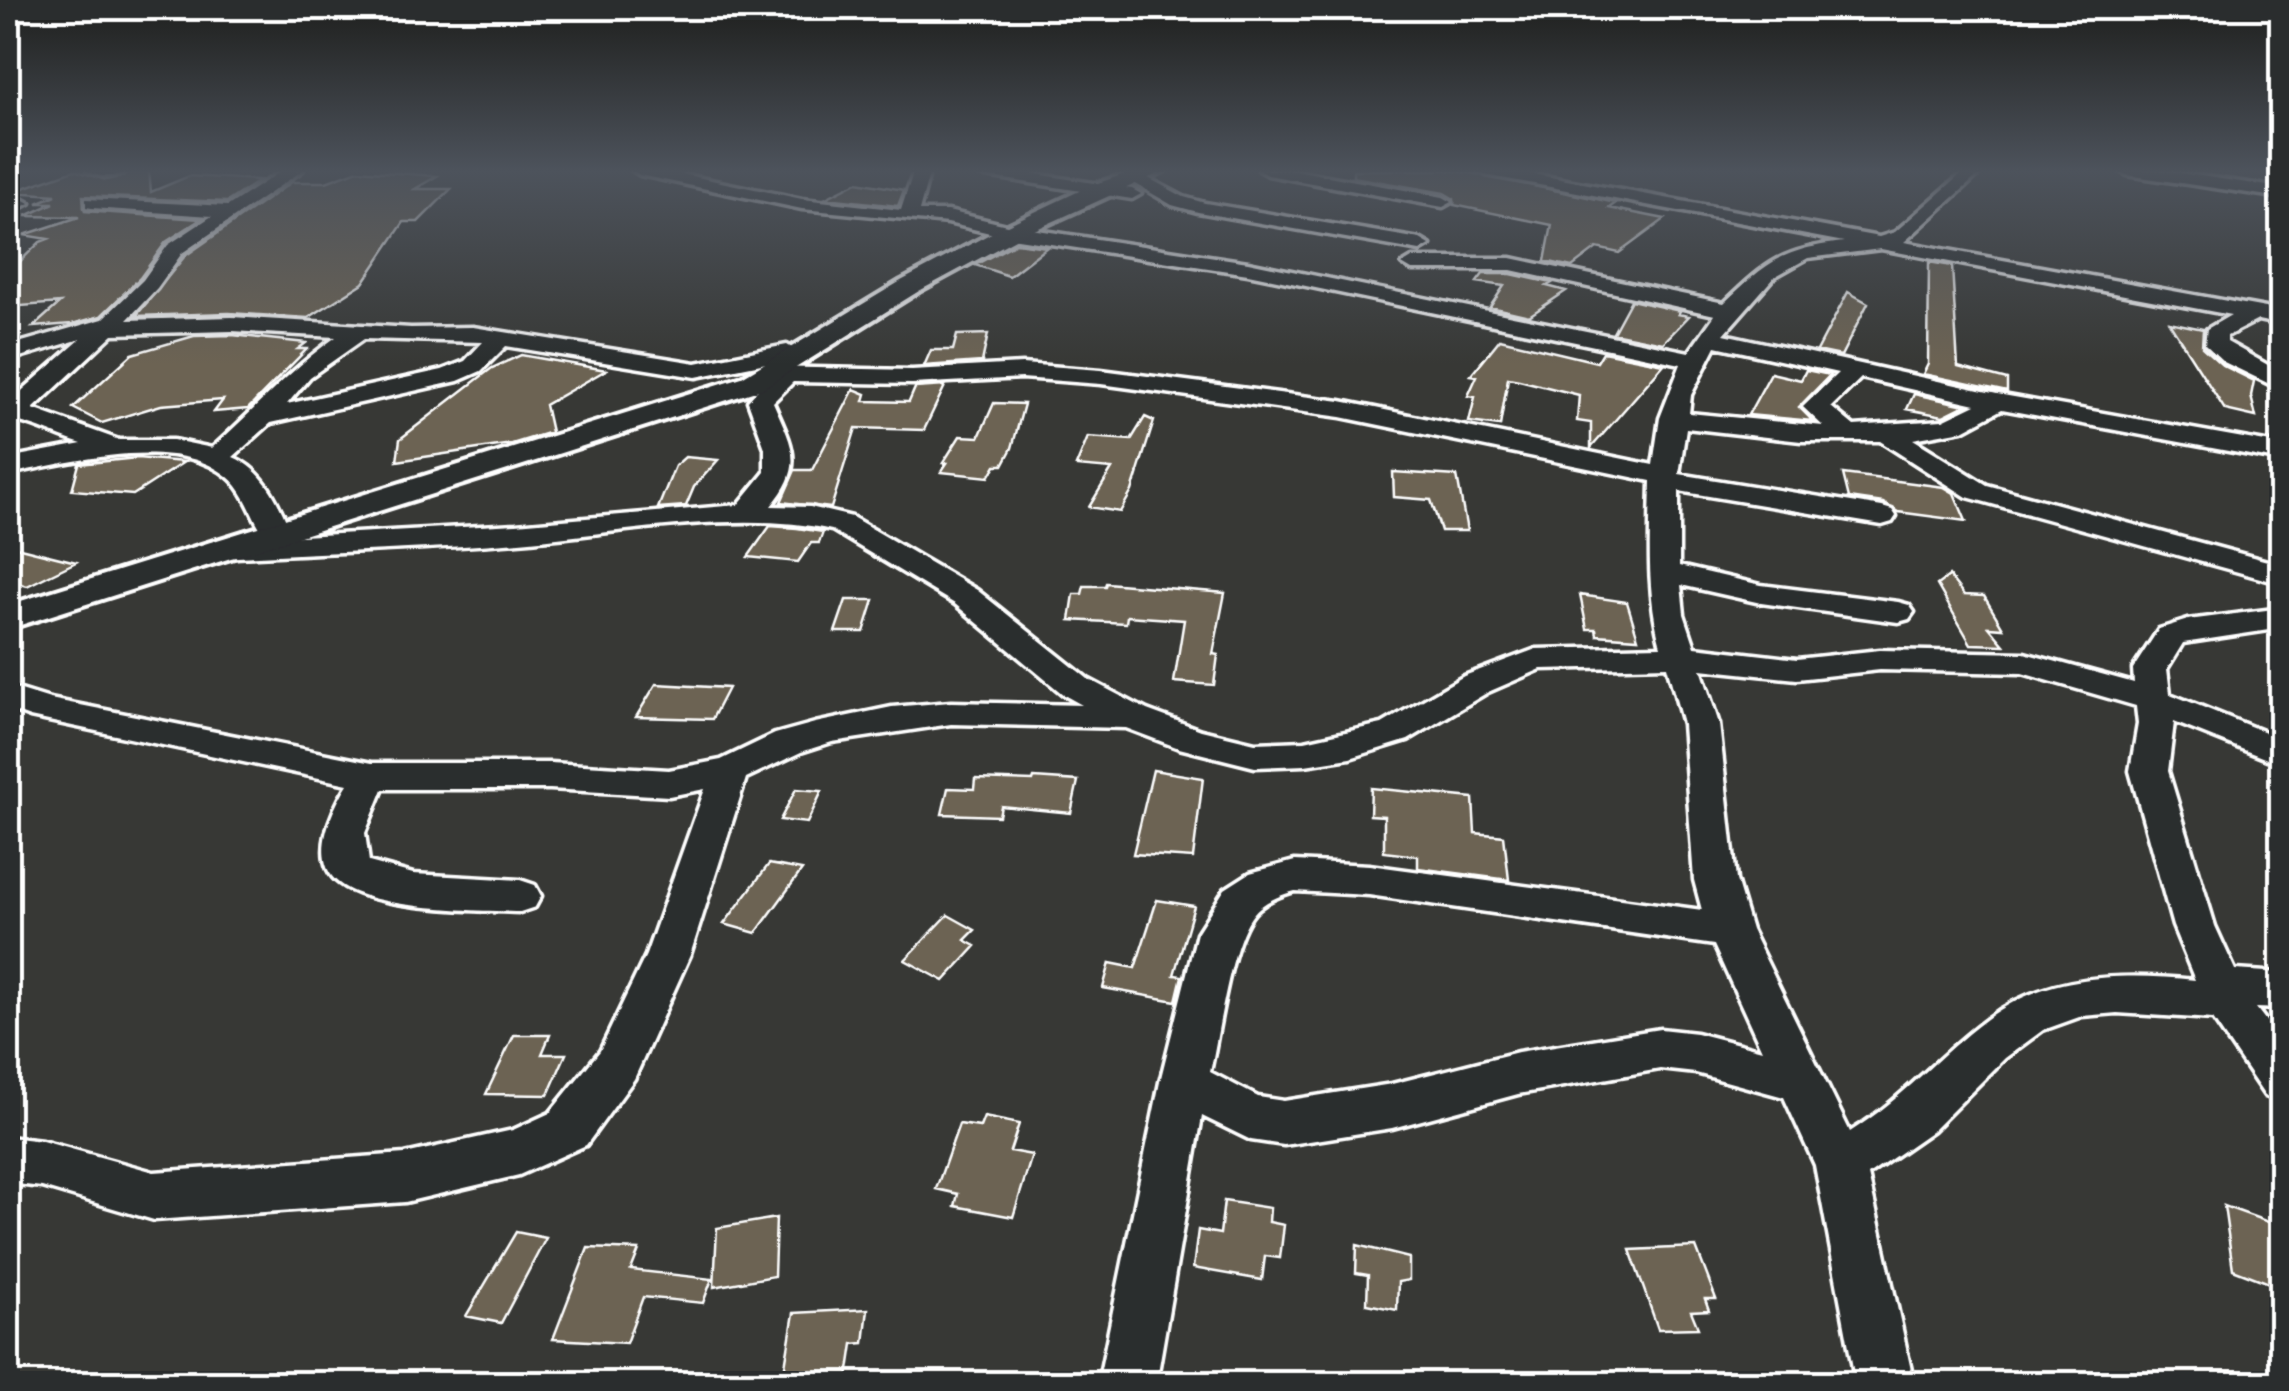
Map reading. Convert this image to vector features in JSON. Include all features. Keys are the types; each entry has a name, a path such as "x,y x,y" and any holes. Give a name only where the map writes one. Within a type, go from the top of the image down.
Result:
{"street":[{"path":"133,447 61,431 11,412 110,324 150,284 175,249 194,235"},
{"path":"8,616 775,375 813,346 910,286 1006,235"},
{"path":"1030,235 1248,268 1405,301 1711,336"},
{"path":"1329,235 1416,254 1511,264 1711,336 1856,370 1998,401 2282,453"},
{"path":"1405,301 1416,254 1426,235"},
{"path":"1826,235 2108,282 2282,318"},
{"path":"1885,1384 1840,1165 1804,1082 1728,930 1715,880 1701,724 1668,614 1664,572 1665,478 1673,418 1711,336 1784,261 1822,249 1874,244 1903,235"},
{"path":"2257,313 2228,323 2215,334 2216,344 2232,357 2282,383"},
{"path":"10,350 110,324 232,324 458,333 696,370 813,346"},
{"path":"216,458 262,417 302,372 360,331"},
{"path":"262,417 449,376 474,366 501,338"},
{"path":"10,350 62,370"},
{"path":"1849,436 1816,407 1856,370"},
{"path":"775,375 912,377 1022,371 1101,377 1342,409 1665,478 1882,516"},
{"path":"746,512 772,487 782,459 780,440 760,401 775,375"},
{"path":"1673,418 1772,433 1849,436 1919,432 1951,425 1968,420 1998,401"},
{"path":"1884,432 1977,491 2221,554 2282,575"},
{"path":"8,466 99,449 186,449 238,470 258,489 275,530"},
{"path":"215,550 516,533 746,512 810,516 842,524 966,598 1076,686 1134,718 1192,740 1255,755 1305,754 1396,732 1476,684 1536,659 1680,656 1796,669 1880,660 1984,661 2066,673 2108,674 2150,684 2282,753"},
{"path":"1664,572 1761,594 1898,612"},
{"path":"2282,618 2188,630 2172,636 2150,684 2156,724 2149,771 2194,926 2224,995 2282,1080"},
{"path":"8,696 60,712 372,776 550,776 669,784 730,771 802,739 892,719 1009,712 1134,718"},
{"path":"8,1160 42,1164 154,1196 405,1178 519,1152 568,1130 617,1065 668,956 730,771"},
{"path":"372,776 352,810 341,846 352,872 369,880 402,886 520,896"},
{"path":"1127,1384 1184,1082 1220,933 1240,900 1265,884 1295,876 1369,880 1728,930"},
{"path":"1840,1165 1917,1114 2000,1032 2027,1017 2082,998 2282,990"},
{"path":"1184,1082 1251,1118 1284,1124 1392,1106 1518,1072 1660,1050 1696,1053 1804,1082"}],"building":[{"path":"24,235 177,235 166,242 140,278 101,316 72,324 33,327 60,303 8,307 8,273 48,239"},
{"path":"215,235 395,235 363,283 308,318 229,313 136,316 185,256"},
{"path":"1550,235 1643,235 1619,253 1597,248 1572,267 1545,261"},
{"path":"1016,243 1047,247 1009,276 975,265"},
{"path":"1929,262 1952,266 1958,367 2007,380 2007,392 1923,374 1928,364"},
{"path":"1483,274 1511,274 1552,283 1547,286 1566,291 1529,316 1490,307 1504,286 1477,282"},
{"path":"1848,292 1868,303 1841,356 1817,351"},
{"path":"1631,300 1689,316 1663,343 1613,333"},
{"path":"2169,322 2203,329 2202,347 2222,365 2254,381 2251,396 2256,417 2225,410"},
{"path":"988,334 982,362 924,366 931,350 953,350 957,335"},
{"path":"232,335 306,343 298,349 307,349 248,409 214,412 223,400 161,405 102,423 73,408 132,354 194,336"},
{"path":"1500,339 1597,362 1603,352 1664,364 1591,448 1591,423 1577,421 1579,395 1519,380 1508,378 1500,426 1469,422 1475,397 1468,396 1477,376 1471,375"},
{"path":"521,355 606,370 545,405 551,432 512,444 397,461 400,439 492,368"},
{"path":"1806,370 1830,375 1799,407 1813,421 1748,415 1771,373 1801,380"},
{"path":"945,386 924,430 856,428 831,508 781,502 795,470 812,470 854,389 866,394 864,401 909,402 915,388"},
{"path":"1914,394 1965,405 1943,416 1907,409"},
{"path":"994,403 1024,404 1003,465 996,465 989,477 941,472 960,436 979,437"},
{"path":"1145,417 1154,421 1132,491 1120,512 1089,507 1112,469 1076,466 1088,437 1131,440"},
{"path":"685,457 718,460 694,487 686,506 658,508 675,466"},
{"path":"137,458 184,462 133,495 72,490 79,464"},
{"path":"1393,472 1457,476 1467,531 1441,531 1431,500 1394,497"},
{"path":"1843,474 1944,487 1954,493 1966,521 1898,512 1883,503 1849,498"},
{"path":"770,526 823,532 819,543 811,543 798,562 748,557"},
{"path":"8,545 76,562 27,586 8,580"},
{"path":"1949,576 1964,595 1984,596 2003,628 1989,627 2004,645 1971,644 1937,585"},
{"path":"1106,583 1225,593 1213,654 1218,655 1214,685 1174,682 1184,620 1127,616 1126,623 1070,620 1074,594 1082,594 1084,586"},
{"path":"1580,595 1627,602 1638,638 1597,635 1596,629 1587,629"},
{"path":"846,600 874,600 864,632 835,632"},
{"path":"656,684 728,688 712,719 636,717"},
{"path":"1153,770 1203,778 1193,858 1133,854"},
{"path":"975,779 1078,781 1071,813 1001,806 999,816 942,814 948,788 974,789"},
{"path":"1371,788 1473,798 1475,833 1504,836 1509,880 1418,868 1418,856 1384,852 1384,816 1370,815"},
{"path":"796,789 822,791 807,823 780,820"},
{"path":"769,864 802,870 756,933 724,924"},
{"path":"1157,900 1194,906 1174,975 1182,976 1176,1001 1103,988 1110,963 1135,968"},
{"path":"948,915 975,930 965,940 976,946 944,981 905,960"},
{"path":"514,1035 550,1035 542,1054 566,1054 548,1095 486,1094"},
{"path":"984,1117 1019,1124 1010,1151 1032,1155 1013,1217 955,1206 958,1194 936,1189 959,1124 980,1127"},
{"path":"1224,1201 1270,1208 1269,1222 1284,1225 1280,1258 1265,1256 1262,1280 1193,1268 1198,1230 1220,1234"},
{"path":"2224,1206 2271,1223 2282,1288 2233,1269"},
{"path":"776,1218 774,1276 714,1287 717,1228"},
{"path":"516,1232 546,1238 501,1323 466,1316"},
{"path":"1357,1245 1409,1258 1409,1280 1398,1282 1397,1310 1367,1304 1368,1275 1356,1273"},
{"path":"1696,1247 1716,1299 1705,1299 1709,1310 1691,1311 1698,1328 1658,1329 1630,1250"},
{"path":"588,1248 639,1250 631,1270 712,1279 703,1303 643,1297 626,1343 553,1339"},
{"path":"868,1309 864,1343 853,1344 847,1384 782,1384 794,1313"}]}
